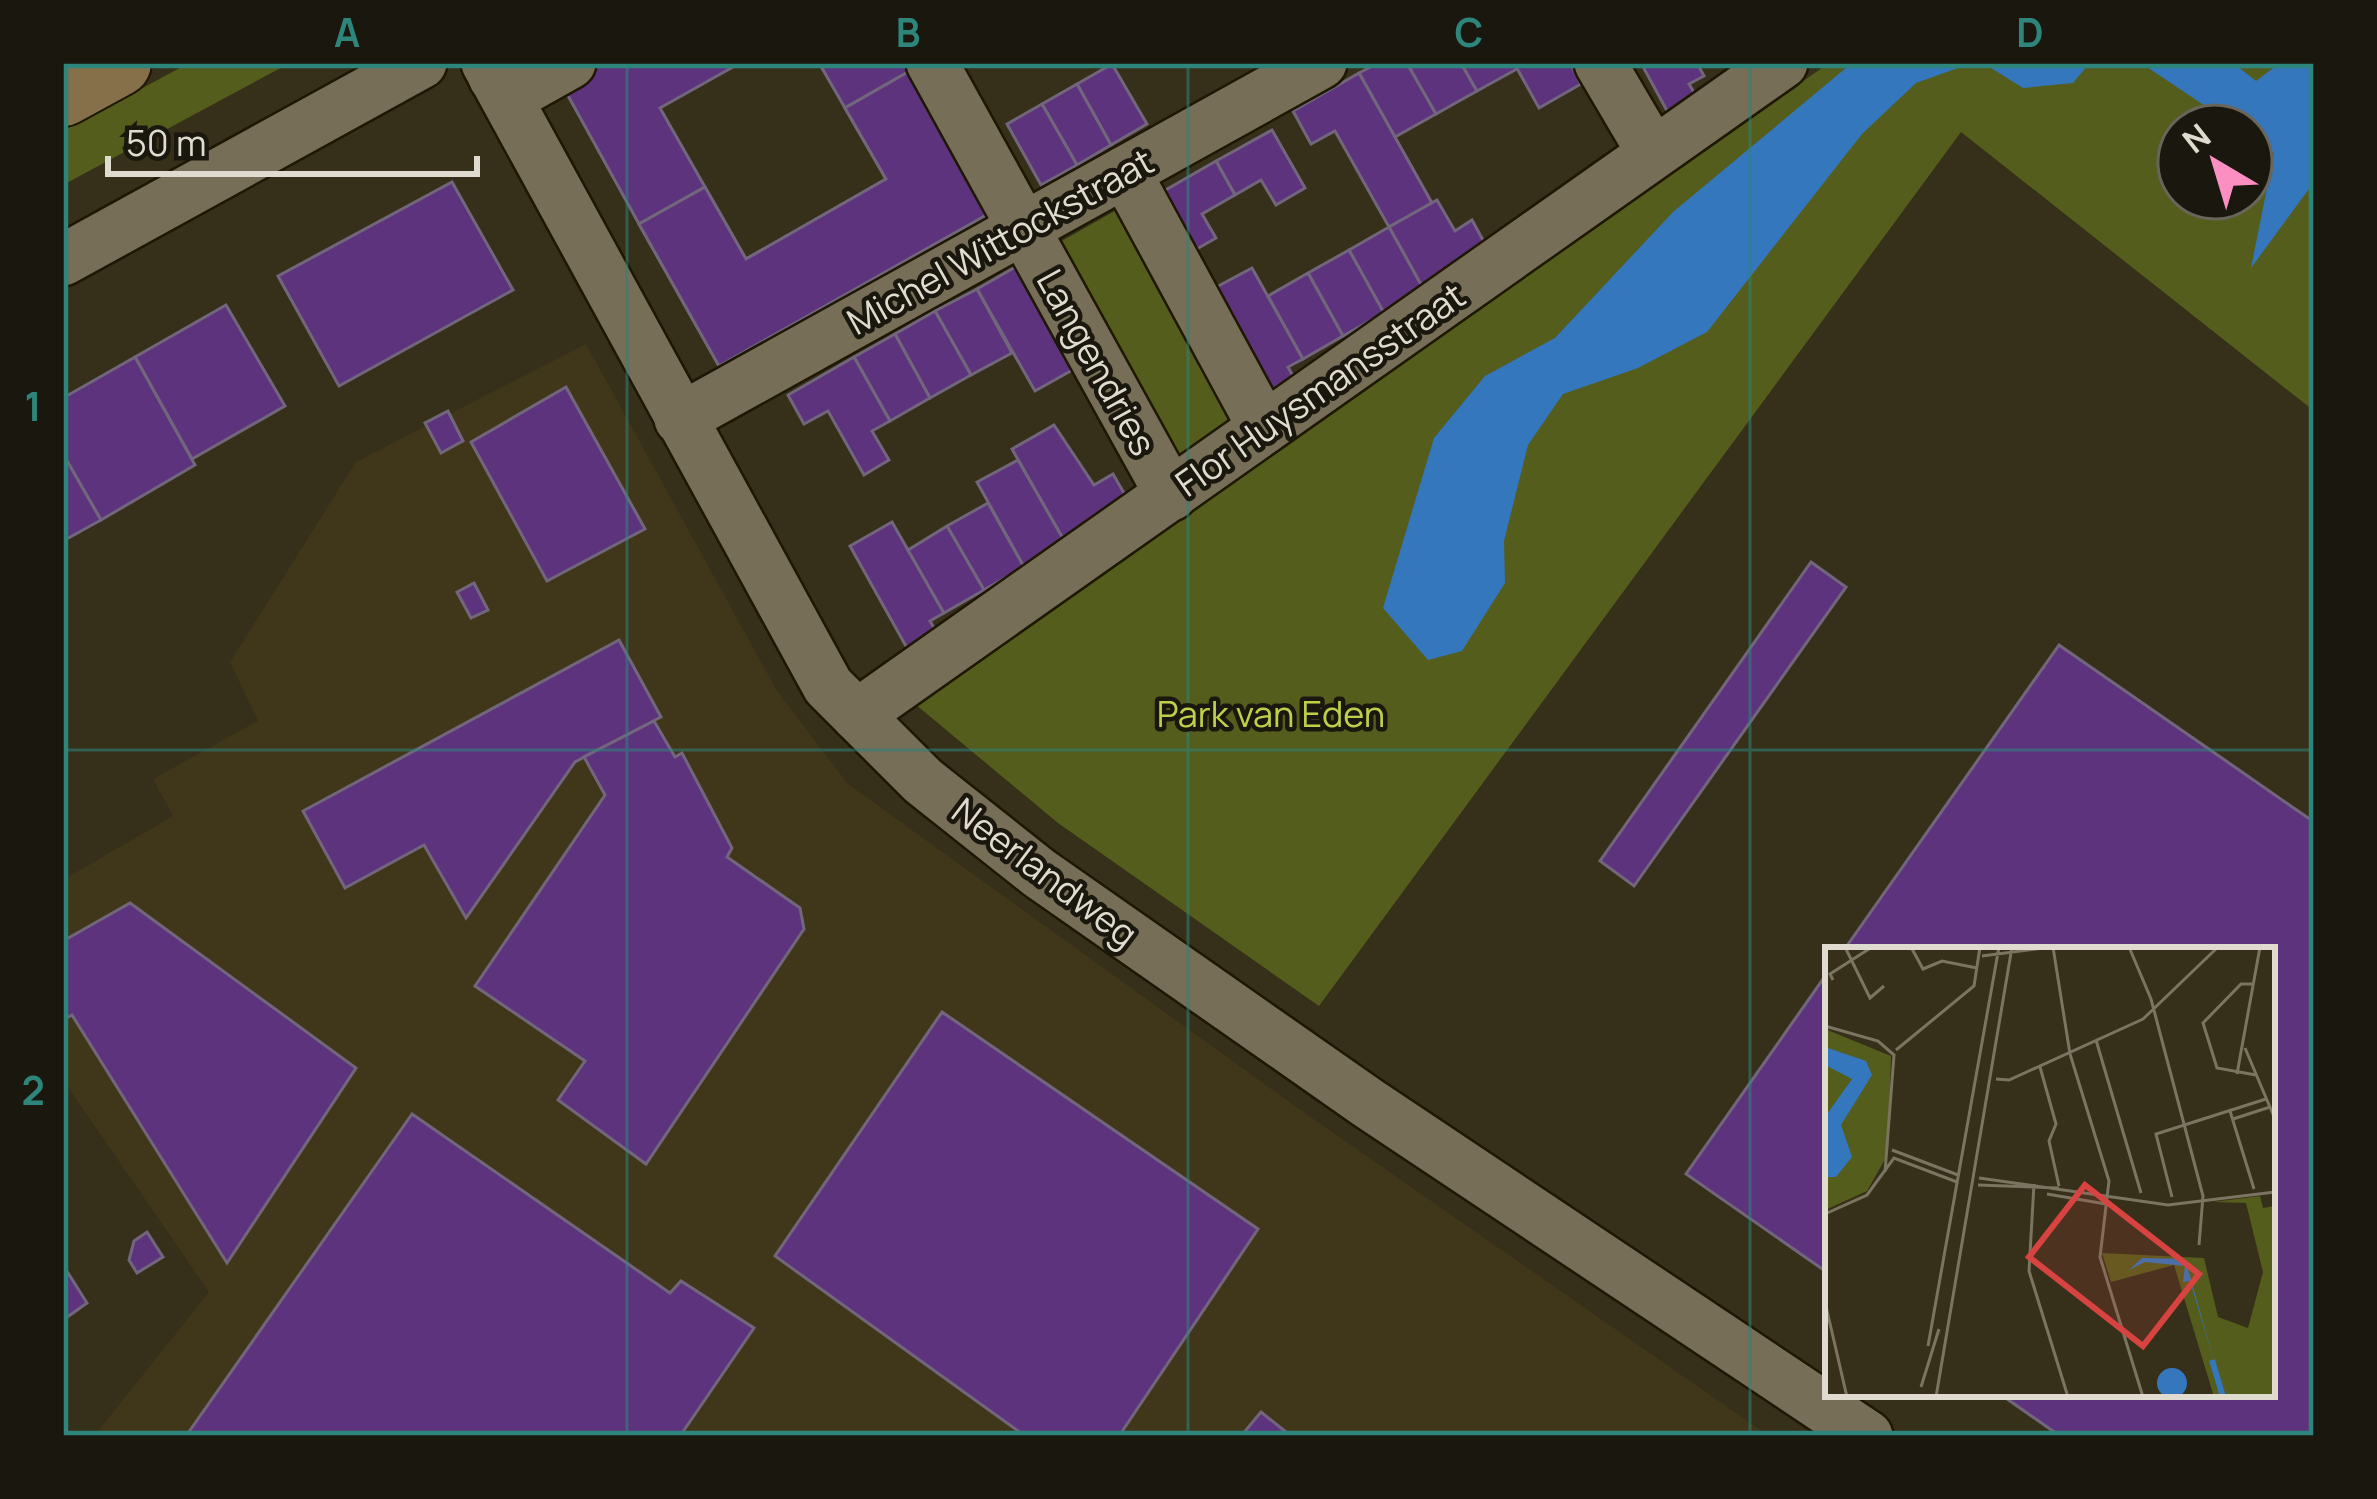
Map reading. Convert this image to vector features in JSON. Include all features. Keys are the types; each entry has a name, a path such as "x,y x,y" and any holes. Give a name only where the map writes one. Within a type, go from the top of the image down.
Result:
{"street":[{"path":"63,93 118,63"},
{"path":"63,260 421,63"},
{"path":"490,70 529,86 571,63"},
{"name":"Langendries","path":"932,63 1171,495"},
{"path":"1600,63 1653,153"},
{"name":"Flor Huysmansstraat","path":"857,715 1782,63"},
{"name":"Neerlandweg","path":"490,70 828,686 923,781 1039,873 1368,1103 1867,1436"},
{"name":"Michel Wittockstraat","path":"680,419 1124,172 1294,70"},
{"path":"1124,172 1264,428"}],"shaded area":[{"path":"586,344 777,691 848,784 1302,1111 1769,1436 94,1436 209,1292 63,1080 63,880 173,816 153,779 258,721 230,662 356,462"}],"green space":[{"path":"189,63 290,63 63,185 63,131"},
{"name":"Park van Eden","path":"1829,63 2314,63 2314,411 1961,132 1319,1006 1058,823 915,704"},
{"path":"1120,208 1240,421 1174,461 1053,246"}],"water":[{"path":"1852,63 1972,63 1916,83 1862,134 1707,332 1638,368 1563,394 1528,445 1504,541 1505,583 1462,651 1428,660 1383,608 1434,438 1485,376 1555,338 1673,212"},
{"path":"1983,63 2088,65 2073,83 2023,88"},
{"path":"2141,63 2233,63 2256,81 2280,63 2314,63 2314,182 2251,268 2260,222 2275,222 2275,102 2199,102"}],"building":[{"path":"597,63 740,63 660,108 705,187 639,224 561,83"},
{"path":"819,63 903,63 908,72 845,108"},
{"path":"1378,63 1407,63 1436,114 1395,137 1359,73"},
{"path":"1407,63 1461,63 1477,91 1436,114"},
{"path":"1461,63 1514,63 1517,69 1477,91"},
{"path":"1514,63 1570,63 1581,84 1539,108"},
{"path":"1641,63 1697,63 1704,76 1689,84 1701,104 1672,120"},
{"path":"1112,64 1147,124 1111,145 1077,84"},
{"path":"908,72 988,214 719,366 639,224 705,187 746,259 886,179 845,108"},
{"path":"908,72 988,214 719,366 639,224 705,187 746,259 886,179 845,108"},
{"path":"1359,73 1432,203 1389,227 1335,131 1311,144 1293,111"},
{"path":"1077,84 1111,145 1077,165 1042,104"},
{"path":"1042,104 1077,165 1041,185 1007,124"},
{"path":"1272,130 1305,188 1276,205 1261,180 1235,195 1216,161"},
{"path":"1216,161 1235,195 1202,214 1216,238 1188,254 1155,196"},
{"path":"452,182 513,290 339,386 278,276"},
{"path":"1437,200 1455,231 1472,220 1490,253 1424,290 1389,227"},
{"path":"1389,227 1424,290 1384,313 1349,250"},
{"path":"1349,250 1384,313 1343,336 1308,273"},
{"path":"1019,265 1076,368 1035,391 977,289"},
{"path":"1252,268 1303,359 1288,367 1299,387 1271,402 1209,291"},
{"path":"1308,273 1343,336 1303,359 1268,296"},
{"path":"977,289 1012,353 971,375 935,311"},
{"path":"226,305 285,406 192,459 135,357"},
{"path":"935,311 971,375 930,398 895,334"},
{"path":"895,334 930,398 890,421 854,357"},
{"path":"135,357 195,465 101,520 63,454 63,398"},
{"path":"854,357 890,421 872,431 889,460 864,475 828,411 804,424 788,395"},
{"path":"566,387 645,529 547,581 471,442"},
{"path":"448,411 463,441 441,453 425,423"},
{"path":"1054,425 1094,485 1113,474 1132,507 1066,544 1012,449"},
{"path":"63,454 101,520 63,541"},
{"path":"1018,460 1066,544 1024,567 977,482"},
{"path":"988,503 1024,567 984,590 947,526"},
{"path":"892,522 944,613 930,621 941,640 912,657 850,546"},
{"path":"947,526 984,590 944,613 908,550"},
{"path":"1811,562 1846,587 1634,886 1600,861"},
{"path":"474,583 488,610 471,618 457,592"},
{"path":"619,640 661,717 575,762 466,918 424,845 345,888 303,811"},
{"path":"2059,645 2314,822 2314,1436 2060,1436 2004,1397 2275,1397 2275,947 1846,947"},
{"path":"654,721 675,757 682,753 732,848 727,857 800,908 804,929 646,1164 558,1100 585,1061 475,986 605,795 584,757"},
{"path":"130,903 356,1068 227,1263 72,1015 63,1020 63,941"},
{"path":"1825,976 1825,1271 1686,1174"},
{"path":"942,1012 1258,1229 1119,1436 1025,1436 775,1256"},
{"path":"412,1114 670,1293 681,1281 754,1328 680,1436 186,1436"},
{"path":"147,1232 163,1257 137,1273 129,1260 134,1241"},
{"path":"63,1265 87,1303 63,1320"},
{"path":"1261,1412 1291,1436 1241,1436"}]}
